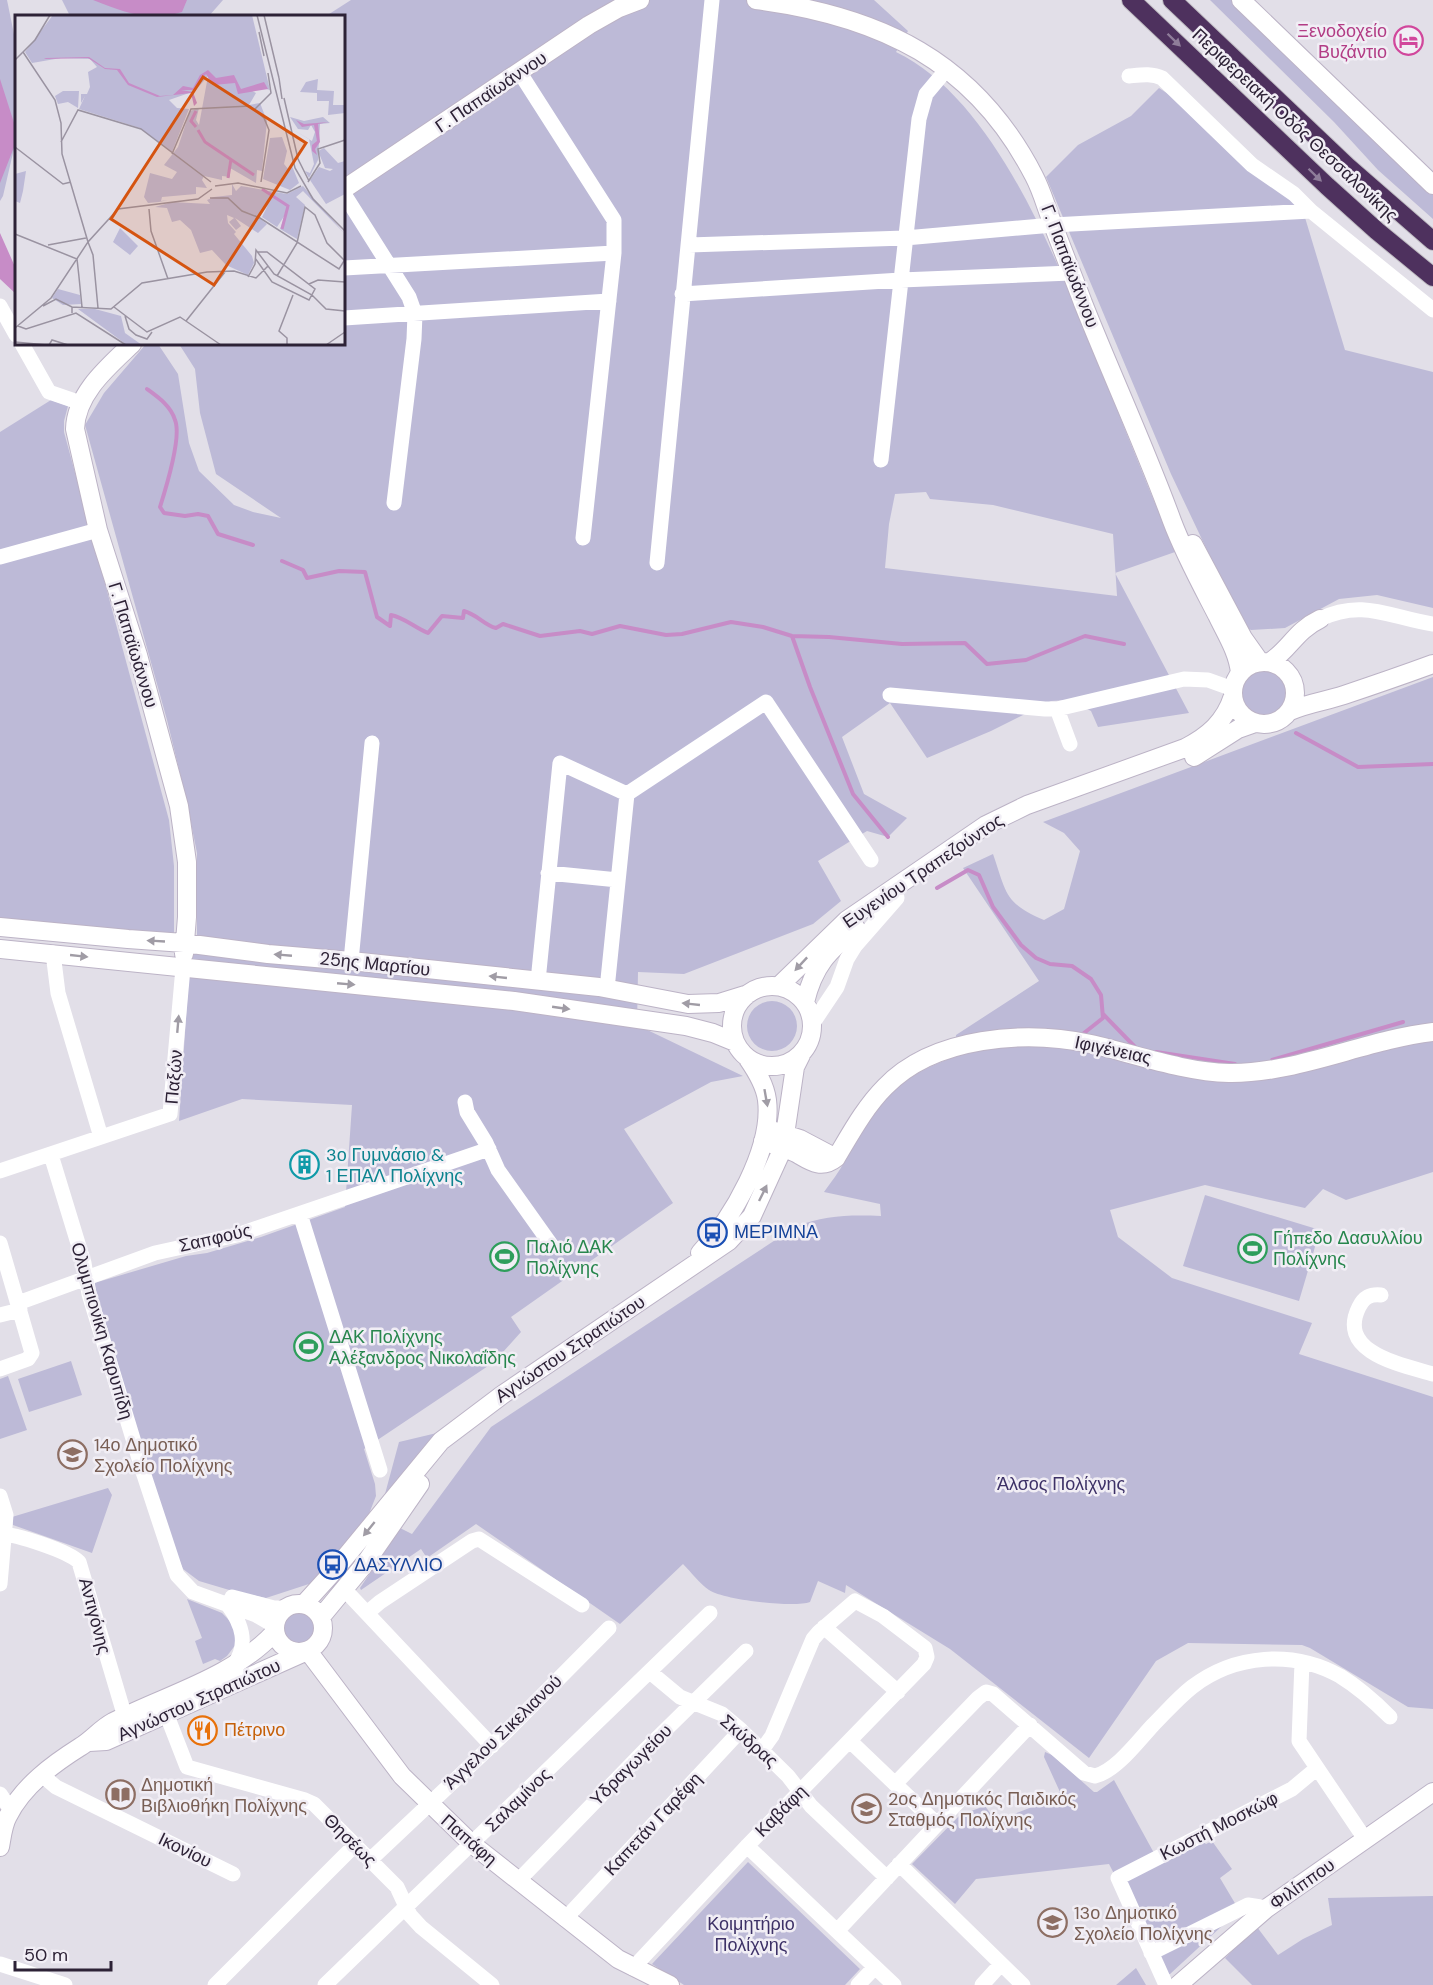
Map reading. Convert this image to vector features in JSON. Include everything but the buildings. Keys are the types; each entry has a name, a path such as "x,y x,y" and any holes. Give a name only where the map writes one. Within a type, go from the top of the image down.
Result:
{"highway":[{"name":"Περιφερειακή Οδός Θεσσαλονίκης","path":"1131,0 1327,186 1433,277"},
{"name":"Περιφερειακή Οδός Θεσσαλονίκης","path":"1172,0 1347,166 1433,241"}],"street":[{"name":"Γ. Παπαϊωάννου","path":"345,188 607,14 640,0"},
{"path":"657,563 712,0"},
{"name":"Γ. Παπαϊωάννου","path":"756,0 812,9 852,20 899,39 947,69 980,99 1018,148 1042,193 1071,273 1175,529 1235,651 1235,686"},
{"path":"1241,0 1433,185"},
{"path":"881,460 921,108 926,94 947,69"},
{"path":"519,73 614,220 614,253 584,538"},
{"path":"1129,76 1144,75 1162,78 1248,160 1294,194 1311,211 1433,310"},
{"path":"345,197 412,303 415,314 394,503"},
{"path":"689,245 905,238 1053,225 1311,211"},
{"path":"345,268 614,253"},
{"path":"682,294 901,280 1071,273"},
{"path":"345,318 609,301"},
{"path":"0,306 15,332"},
{"path":"23,345 49,392 81,403"},
{"name":"Γ. Παπαϊωάννου","path":"131,345 110,365 81,403 76,421 76,437 98,530 138,656 181,813 187,862 187,917 183,968"},
{"path":"1162,494 1207,567 1246,644 1265,662"},
{"path":"0,557 98,530"},
{"path":"1255,723 1240,713 1235,686 1245,668 1265,662 1283,651 1303,628 1346,610 1360,609 1376,610 1433,624"},
{"path":"1290,711 1295,697 1292,678 1297,650 1311,628 1320,619"},
{"name":"Ευγενίου Τραπεζούντος","path":"1265,662 1281,667 1292,678 1316,691 1359,690"},
{"name":"Ευγενίου Τραπεζούντος","path":"805,1002 812,976 827,956 859,926 984,839 1011,824 1188,759 1238,729 1255,723 1271,724 1285,717 1290,711 1311,703 1342,696 1433,664"},
{"path":"890,695 1057,708 1184,679 1208,680 1235,686"},
{"name":"Ευγενίου Τραπεζούντος","path":"779,986 847,920 967,837 1015,810 1199,741 1219,724 1226,714 1235,686"},
{"path":"627,794 766,702 870,860"},
{"path":"1057,708 1070,744"},
{"path":"351,961 372,743"},
{"path":"538,981 560,763 627,794"},
{"path":"607,989 627,794"},
{"path":"548,873 618,880"},
{"path":"813,1023 837,987 847,959 855,946 897,898"},
{"name":"25ης Μαρτίου","path":"0,927 184,943 268,954 538,981 607,989 688,1004 719,1003 748,993"},
{"name":"25ης Μαρτίου","path":"0,949 514,1001 686,1026 735,1042"},
{"path":"1,1167 51,1155 101,1137 58,993 53,953"},
{"name":"Παξών","path":"101,1137 170,1113 183,968"},
{"path":"748,1059 770,1066 792,1062 808,1046 813,1023 809,1008 798,994 779,986 768,986 748,993 738,1003 733,1016 732,1029 735,1042 757,1071 767,1098 764,1135"},
{"name":"Ιφιγένειας","path":"764,1135 785,1141 807,1142 836,1158 866,1110 894,1079 936,1055 976,1043 1018,1037 1073,1041 1197,1069 1236,1073 1282,1067 1389,1040 1433,1032"},
{"path":"785,1141 794,1077 801,1055"},
{"path":"465,1102 467,1112 489,1149 498,1170 552,1246"},
{"name":"Αγνώστου Στρατιώτου","path":"678,1277 711,1241 735,1207 752,1172 764,1135"},
{"name":"Αγνώστου Στρατιώτου","path":"304,1604 441,1441 502,1395 729,1241 752,1216 785,1141"},
{"name":"Σαπφούς","path":"0,1315 164,1250 232,1236 489,1149"},
{"name":"Ολυμπιονίκη Καρυπίδη","path":"51,1155 144,1475 177,1575"},
{"path":"300,1214 381,1470"},
{"path":"0,1243 32,1350 30,1358 0,1369"},
{"path":"1381,1295 1373,1294 1366,1297 1359,1308 1354,1326 1359,1340 1371,1352 1433,1374"},
{"name":"Αγνώστου Στρατιώτου","path":"321,1617 364,1565 464,1425"},
{"path":"0,1496 6,1515 0,1584"},
{"name":"Αντιγόνης","path":"3,1534 63,1553 79,1562 124,1717"},
{"path":"367,1613 472,1541 479,1539 582,1605"},
{"path":"177,1575 193,1592 256,1615 275,1629"},
{"path":"177,1575 201,1589 270,1607 285,1608 295,1604 304,1604 315,1609 324,1627 322,1638 316,1646 307,1651"},
{"path":"344,1589 492,1746"},
{"name":"Καβάφη","path":"640,1976 747,1845 924,1664 927,1654 921,1644 883,1616 855,1601 824,1627"},
{"path":"228,1605 239,1623 243,1639 240,1655 231,1668"},
{"name":"Αγνώστου Στρατιώτου","path":"0,1847 6,1819 26,1791 57,1762 89,1742 103,1728 231,1668 254,1652 275,1629 278,1616 285,1608"},
{"name":"Σαλαμίνος","path":"325,1985 710,1613"},
{"path":"762,1750 772,1736 814,1637 824,1627 898,1692"},
{"name":"Άγγελου Σικελιανού","path":"370,1860 492,1746 609,1628"},
{"name":"Αγνώστου Στρατιώτου","path":"275,1629 279,1641 286,1649 296,1652 307,1651"},
{"name":"Αγνώστου Στρατιώτου","path":"89,1742 106,1741 307,1651"},
{"name":"Παπάφη","path":"307,1651 396,1769 472,1844 640,1976 670,1985"},
{"name":"Υδραγωγείου","path":"518,1881 646,1749 746,1651"},
{"path":"895,1785 986,1692 993,1694 1084,1773 1095,1776 1104,1773 1115,1764 1174,1704 1204,1679 1227,1668 1260,1659 1279,1658 1324,1669 1345,1679 1390,1717"},
{"path":"1302,1662 1298,1738 1316,1769 1365,1839"},
{"name":"Σκύδρας","path":"650,1672 675,1694 693,1704 722,1714 741,1730 788,1776 811,1806 886,1878"},
{"name":"Θησέως","path":"166,1713 187,1767 310,1802 396,1886 412,1918 428,1934 492,1985"},
{"path":"837,1930 1030,1725"},
{"name":"Καπετάν Γαρέφη","path":"565,1918 741,1730"},
{"path":"850,1741 937,1824"},
{"name":"Κωστή Μοσκώφ","path":"1151,1953 1118,1878 1292,1789 1316,1769"},
{"name":"Ικονίου","path":"42,1776 56,1787 233,1874"},
{"name":"Φιλίππου","path":"1179,1985 1267,1908 1433,1792"},
{"path":"0,1794 6,1819"},
{"path":"215,1985 355,1845"},
{"path":"747,1845 894,1985"},
{"path":"899,1864 1023,1985"},
{"path":"1166,1985 1151,1953 1248,1905 1267,1908"},
{"path":"982,1985 1002,1964"},
{"path":"0,1965 65,1985"},
{"path":"858,1985 875,1967"}],"green space":[{"path":"0,0 7,0 15,39 15,144 0,201"},
{"path":"62,0 223,0 210,15 70,15"},
{"path":"351,0 874,0 908,31 896,52 932,75 964,106 993,144 1019,186 1042,231 1097,358 1175,552 1116,573 1113,534 993,505 930,499 926,492 895,494 889,524 885,568 1117,596 1116,574 1189,713 1098,727 1091,711 1069,700 1051,701 991,731 927,758 890,703 842,737 864,794 907,818 888,837 867,831 818,861 841,901 813,924 684,974 638,972 637,1025 743,1076 711,1082 624,1129 673,1203 511,1317 521,1332 494,1362 364,1449 375,1484 376,1496 367,1519 312,1583 266,1598 199,1581 183,1569 169,1538 91,1284 261,1237 345,1207 352,1105 242,1099 179,1121 189,974 197,939 197,853 167,720 85,425 104,393 145,345 159,345 178,374 189,443 199,471 234,505 281,518 216,474 200,413 195,369 180,345 345,345 345,15 328,15"},
{"path":"1210,0 1232,0 1433,194 1433,219 1378,170 1334,122"},
{"path":"1159,88 1182,103 1300,201 1345,350 1433,372 1433,608 1377,595 1339,599 1285,628 1251,630 1243,626 1171,474 1046,177 1078,145 1131,116"},
{"path":"51,400 68,406 64,432 169,820 174,866 174,936 0,918 0,432"},
{"path":"1264,670 1280,677 1287,693 1280,709 1264,716 1248,709 1241,693 1248,677"},
{"name":"Άλσος Πολίχνης","path":"1433,677 1433,1172 1346,1200 1323,1189 1305,1208 1205,1185 1110,1210 1118,1237 1172,1278 1312,1323 1299,1354 1433,1397 1433,1709 1408,1707 1302,1645 1188,1643 1156,1661 1089,1758 950,1649 846,1585 845,1593 818,1581 810,1602 802,1604 759,1602 729,1597 709,1590 683,1564 620,1624 476,1524 427,1558 421,1549 361,1590 360,1588 400,1528 412,1534 491,1427 795,1227 837,1217 881,1216 880,1204 824,1192 843,1165 869,1118 881,1102 904,1082 929,1067 957,1056 956,1035 1039,981 963,868 993,854 1008,895 1021,908 1044,920 1064,909 1080,851 1064,833 1043,822"},
{"path":"772,1001 790,1008 797,1026 790,1044 772,1051 754,1044 747,1026 754,1008"},
{"name":"Γήπεδο Δασυλλίου Πολίχνης","path":"1205,1195 1320,1230 1299,1301 1183,1266"},
{"path":"71,1361 82,1395 29,1412 18,1379"},
{"path":"8,1376 27,1430 0,1439 0,1379"},
{"path":"441,1432 387,1493 385,1494 399,1442"},
{"path":"108,1488 112,1495 92,1553 13,1525 12,1517"},
{"path":"187,1599 222,1613 235,1626 236,1644 220,1661 215,1659 203,1664 195,1641 202,1638"},
{"path":"300,1609 313,1615 319,1628 313,1641 300,1647 287,1641 281,1628 287,1615"},
{"path":"1045,1752 1052,1755 1094,1792 1114,1780 1160,1864 1203,1842 1206,1844 1212,1841 1232,1869 1220,1878 1236,1905 1152,1947 1109,1864 976,1879 955,1904 912,1864 960,1815 985,1806 996,1821 1032,1807 1060,1792 1044,1757"},
{"name":"Κοιμητήριο Πολίχνης","path":"748,1862 860,1969 845,1985 684,1985 652,1964"},
{"path":"1433,1896 1433,1985 1252,1985 1225,1958 1257,1927 1278,1955 1303,1939 1332,1925 1328,1898"},
{"path":"1222,1926 1170,1974 1168,1974 1159,1955"},
{"path":"1136,1968 1146,1985 1116,1985"}],"shaded area":[{"path":"93,0 187,0 182,12 170,15 137,15"},
{"path":"0,79 15,126 15,145 0,183"},
{"path":"0,233 15,267 15,293 0,279"}],"waterway":[{"path":"147,389 167,406 177,428 172,463 160,507 164,513 208,516 218,534 253,545"},
{"path":"282,561 303,570 307,578 339,571 365,572 377,617 390,626 391,615 396,616 428,633 442,616 463,618 464,611 496,628 503,624 540,636 580,631 592,634 620,626 666,635 682,634 731,622 763,627 792,636 902,644 965,643 987,664 1026,660 1085,636 1124,644"},
{"path":"792,636 853,794 888,837"},
{"path":"1296,733 1358,767 1433,764"},
{"path":"937,888 968,870 979,875 993,907 1021,945 1036,958 1050,964 1072,966 1091,979 1101,995 1103,1018 1079,1037"},
{"path":"1103,1014 1137,1049"},
{"path":"1272,1060 1403,1022"},
{"path":"1156,1052 1235,1064"}],"place":[{"name":"Ξενοδοχείο Βυζάντιο","path":"1408,41"},
{"name":"3ο Γυμνάσιο & 1 ΕΠΑΛ Πολίχνης","path":"305,1165"},
{"name":"ΜΕΡΙΜΝΑ","path":"713,1232"},
{"name":"Γήπεδο Δασυλλίου Πολίχνης","path":"1252,1248"},
{"name":"Παλιό ΔΑΚ Πολίχνης","path":"505,1257"},
{"name":"ΔΑΚ Πολίχνης Αλέξανδρος Νικολαΐδης","path":"308,1347"},
{"name":"14ο Δημοτικό Σχολείο Πολίχνης","path":"73,1455"},
{"name":"ΔΑΣΥΛΛΙΟ","path":"333,1565"},
{"name":"Πέτρινο","path":"203,1730"},
{"name":"Δημοτική Βιβλιοθήκη Πολίχνης","path":"120,1795"},
{"name":"2ος Δημοτικός Παιδικός Σταθμός Πολίχνης","path":"867,1809"},
{"name":"13ο Δημοτικό Σχολείο Πολίχνης","path":"1053,1923"}]}
